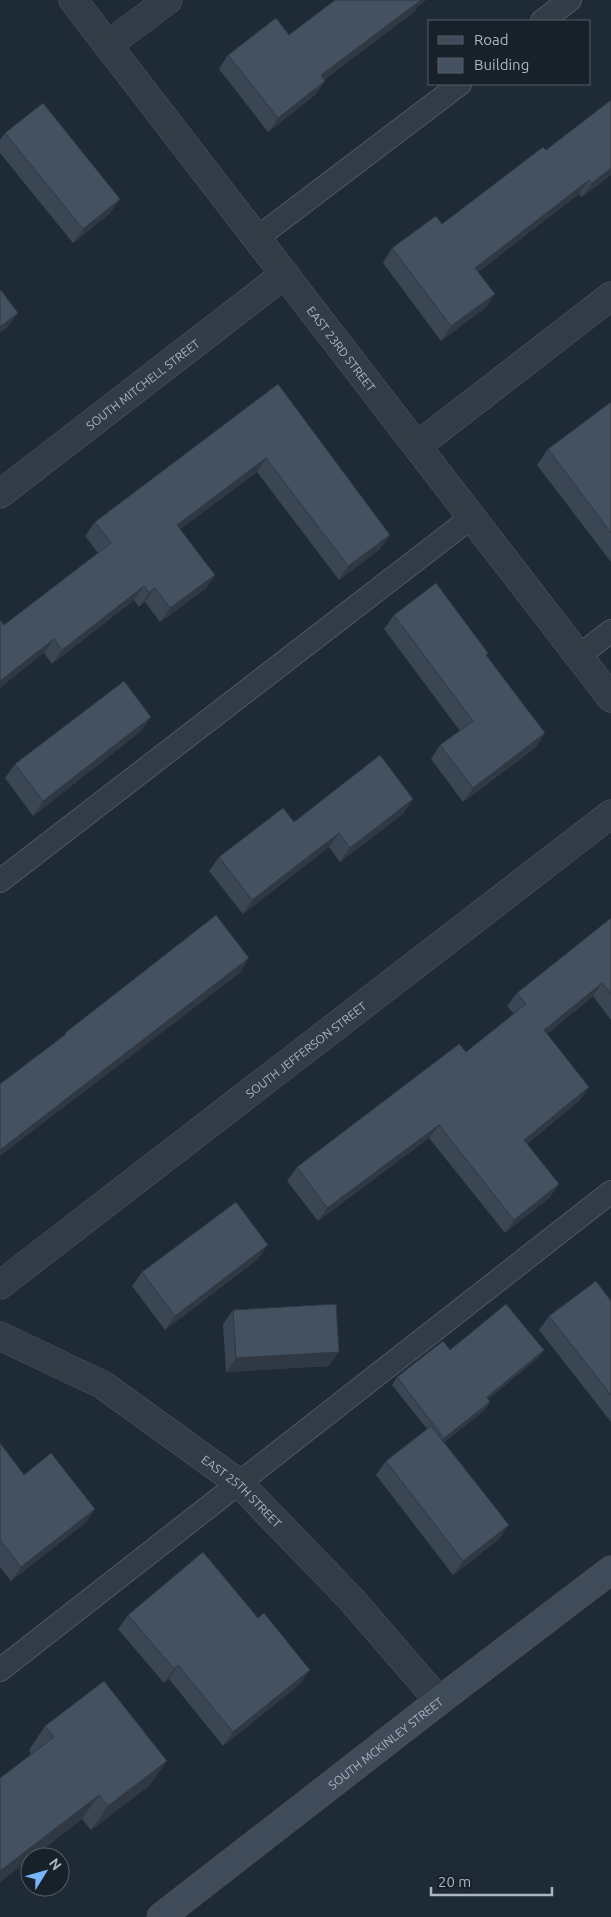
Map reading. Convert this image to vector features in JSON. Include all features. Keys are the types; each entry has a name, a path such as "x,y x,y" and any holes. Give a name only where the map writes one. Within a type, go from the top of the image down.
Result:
{"street":[{"name":"EAST 23RD STREET","path":"73,0 611,698"},
{"path":"108,46 168,0"},
{"name":"SOUTH MITCHELL STREET","path":"0,494 285,274"},
{"path":"417,446 611,296"},
{"name":"SOUTH JEFFERSON STREET","path":"0,1285 611,814"},
{"name":"EAST 25TH STREET","path":"0,1336 103,1385 240,1484 351,1599 439,1701"},
{"name":"SOUTH MCKINLEY STREET","path":"161,1917 611,1570"}],"lane":[{"path":"543,20 570,0"},
{"path":"257,238 459,85"},
{"path":"0,881 472,517"},
{"path":"579,656 611,631"},
{"path":"0,1670 611,1192"}],"building":[{"path":"335,0 421,0 321,75 325,81 278,118 228,55 276,18 289,35"},
{"path":"611,100 611,168 592,183 589,180 475,268 495,294 451,326 392,248 436,216 442,224 543,147 546,150"},
{"path":"43,103 120,199 83,229 5,133"},
{"path":"0,289 18,313 0,327"},
{"path":"278,384 390,535 348,566 266,458 177,525 215,575 170,608 155,588 149,593 144,586 62,650 54,639 0,681 0,620 4,625 111,543 95,522"},
{"path":"611,402 611,533 548,449"},
{"path":"436,583 488,653 486,655 545,733 473,788 440,745 473,721 394,615"},
{"path":"124,681 151,717 43,801 15,764"},
{"path":"380,755 413,799 350,848 339,833 252,900 219,857 283,808 294,822"},
{"path":"216,915 249,958 0,1150 0,1084"},
{"path":"611,918 611,994 602,983 544,1030 589,1087 524,1140 559,1184 514,1220 439,1125 327,1208 297,1167 459,1044 466,1052 526,1004 517,993"},
{"path":"236,1202 268,1245 175,1316 142,1272"},
{"path":"596,1281 611,1301 611,1395 549,1316"},
{"path":"336,1304 339,1352 236,1358 233,1310"},
{"path":"506,1304 544,1350 487,1397 490,1402 444,1438 397,1377 443,1341 450,1350"},
{"path":"431,1426 509,1525 463,1561 386,1461"},
{"path":"0,1443 24,1475 51,1453 95,1509 21,1567 0,1540"},
{"path":"203,1552 258,1618 264,1613 310,1670 233,1732 178,1665 174,1669 128,1615"},
{"path":"104,1681 167,1761 108,1806 99,1795 31,1847 20,1847 20,1856 0,1871 0,1778 54,1737 45,1726"}]}
